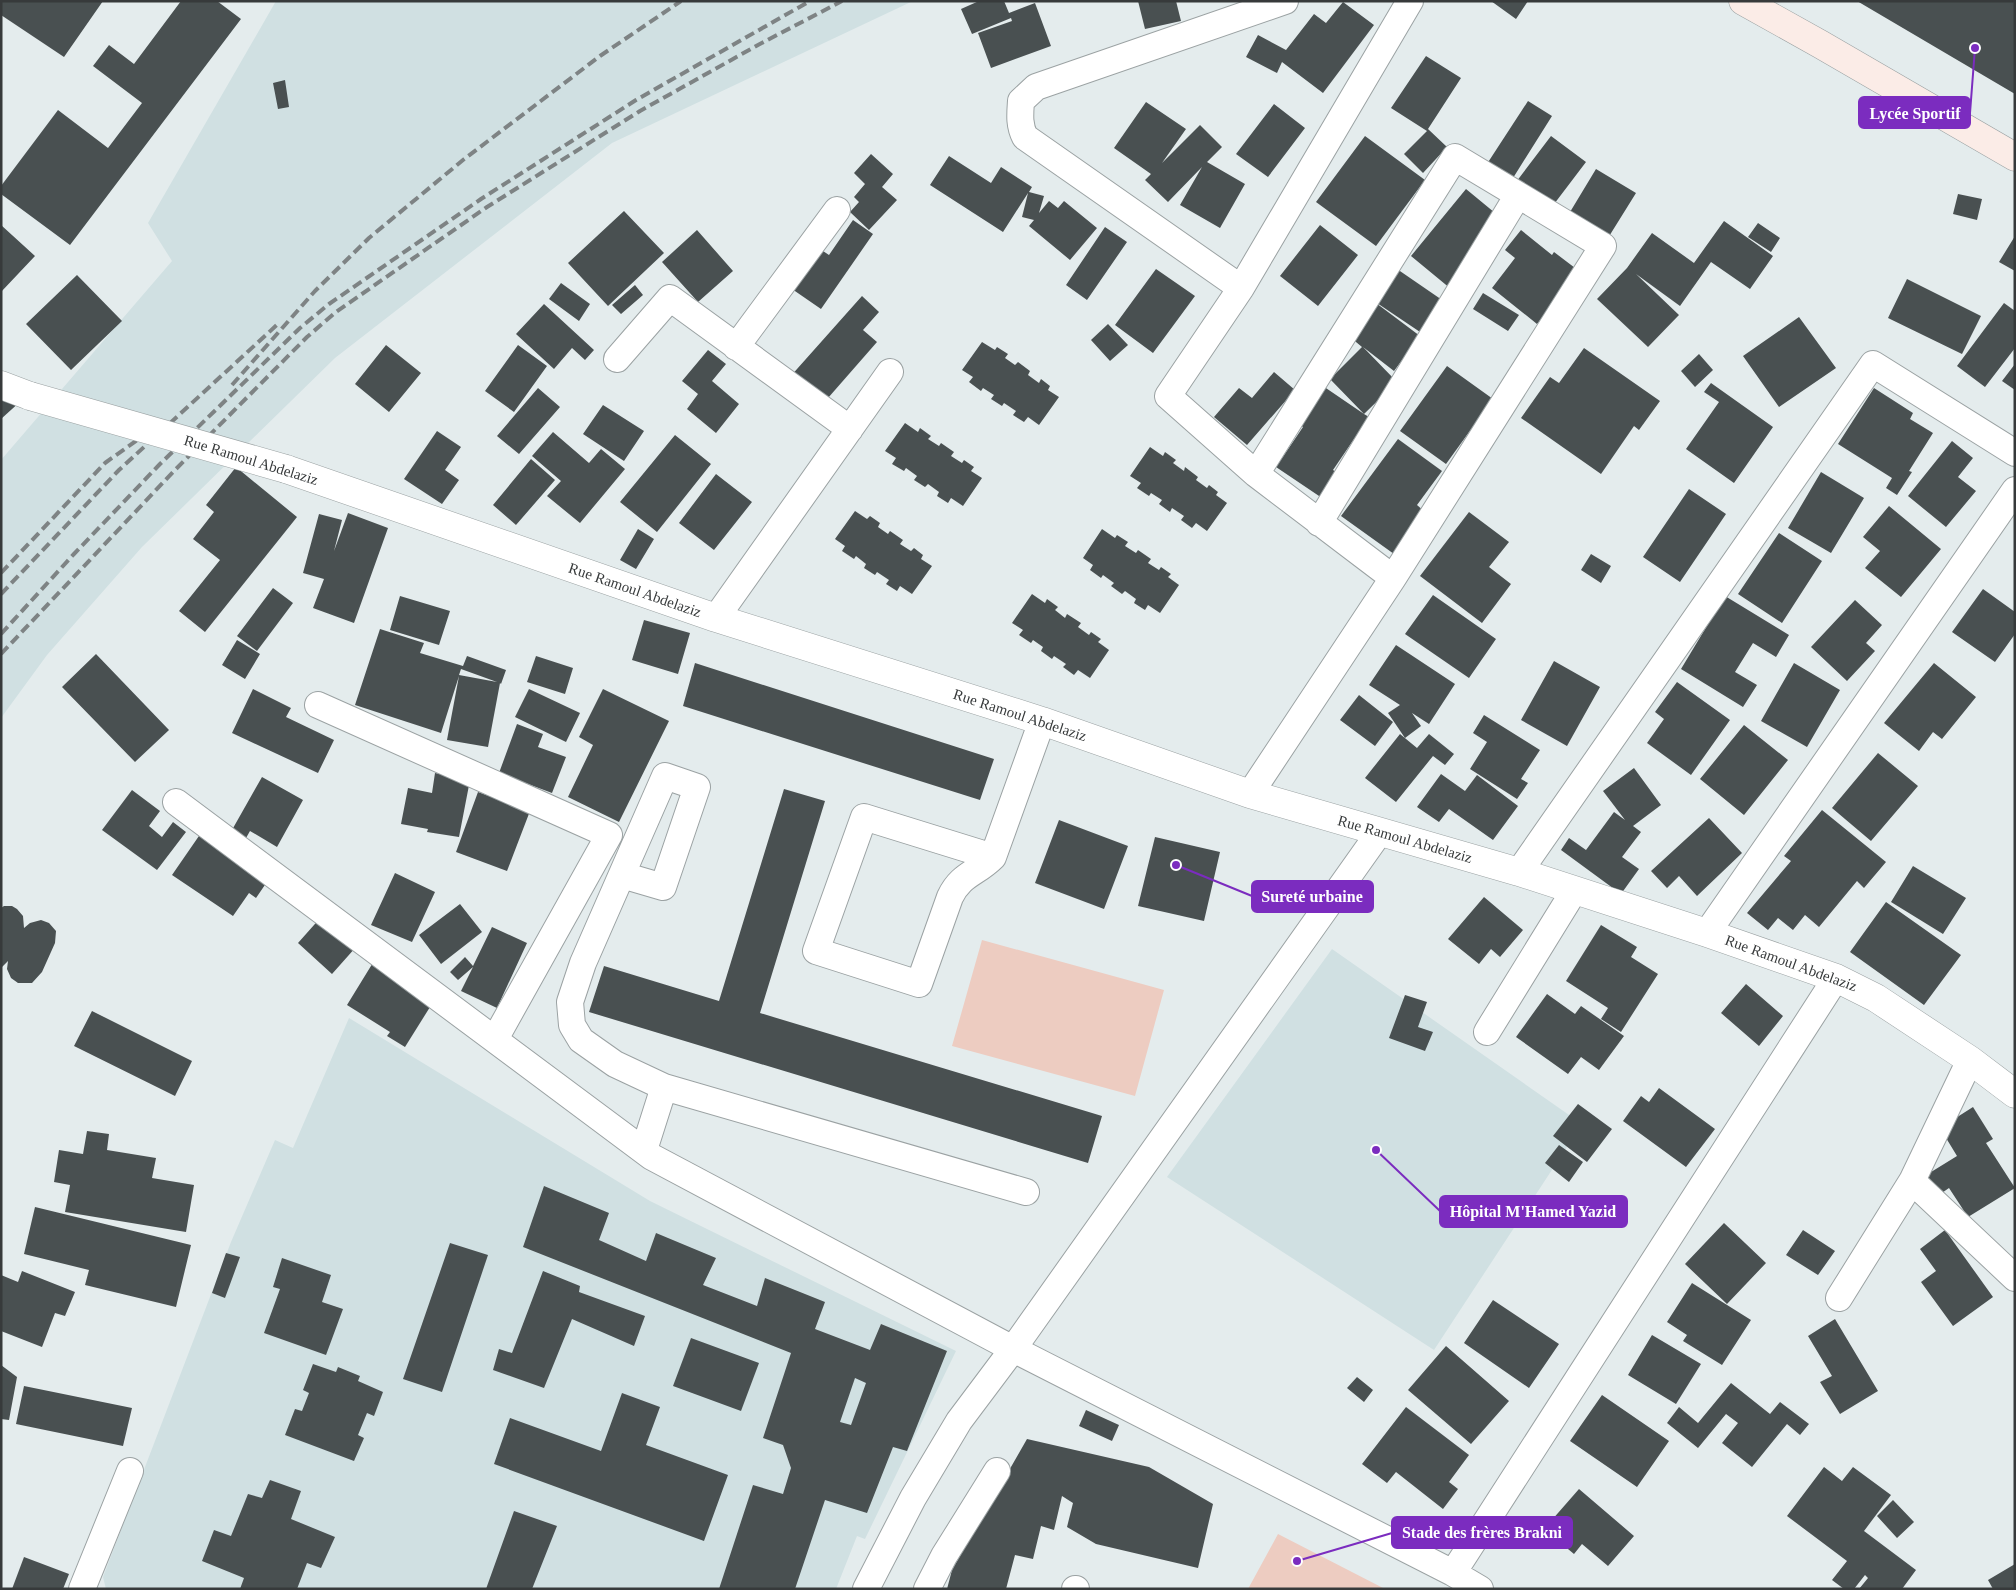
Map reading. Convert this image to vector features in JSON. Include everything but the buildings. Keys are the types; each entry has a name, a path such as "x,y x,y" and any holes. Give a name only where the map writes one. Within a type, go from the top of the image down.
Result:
{"main road":[{"path":"1742,1 2015,157"}],"street":[{"path":"1241,288 1025,137 1020,122 1021,101 1036,87 1285,1"},
{"path":"1393,578 1256,474 1168,396 1241,288 1410,1"},
{"path":"1250,794 1393,578 1603,246 1455,157 1256,474"},
{"path":"1319,522 1518,195"},
{"path":"736,346 837,210"},
{"path":"616,359 670,298 850,429"},
{"path":"1519,872 1873,364 2015,453"},
{"path":"716,618 890,372"},
{"name":"Rue Ramoul Abdelaziz","path":"1,385 30,396 286,469 716,618 1042,721 1250,794 1519,872 1708,933 1836,978 1876,998 1970,1060 2015,1094"},
{"path":"1708,933 2015,490"},
{"path":"318,706 609,835 495,1039"},
{"path":"993,858 864,817 816,951 919,984 956,884 964,877 984,867 993,858 1042,721"},
{"path":"176,802 661,1161 1013,1350 1453,1573 1480,1589"},
{"path":"866,1589 913,1498 959,1421 1013,1350 1379,832"},
{"path":"622,875 575,985 570,1002 572,1025 581,1040 600,1055 664,1087 1026,1192"},
{"path":"1487,1032 1574,891"},
{"path":"1453,1573 1836,978"},
{"path":"1839,1298 1912,1181 1970,1060"},
{"path":"644,1150 664,1087"},
{"path":"1912,1181 2015,1278"},
{"path":"82,1589 130,1471"},
{"path":"927,1589 944,1556 997,1471"}],"shaded area":[{"path":"276,1 913,1 612,143 335,358 142,547 47,655 1,718 1,460 172,261 148,223"},
{"path":"982,940 1164,990 1135,1096 952,1046"},
{"path":"1332,949 1582,1124 1434,1350 1167,1177"},
{"path":"349,1018 650,1201 956,1351 865,1539 857,1536 836,1589 106,1589 103,1577 231,1242 275,1140 293,1148"},
{"path":"1278,1534 1385,1589 1248,1589"}],"railway":[{"path":"232,385 315,291 369,238 463,160 600,56 681,1"},
{"path":"1,634 160,464 300,328 329,304 481,199 636,100 810,1"},
{"path":"1,654 173,472 307,337 336,312 487,207 640,111 758,45 842,1"},
{"path":"1,594 119,470 279,323"},
{"path":"1,573 105,463 161,423"}],"place":[{"name":"Lycée Sportif","path":"1975,48"},
{"name":"Sureté urbaine","path":"1176,865"},
{"name":"Hôpital M'Hamed Yazid","path":"1376,1150"},
{"name":"Stade des frères Brakni","path":"1297,1561"}]}
